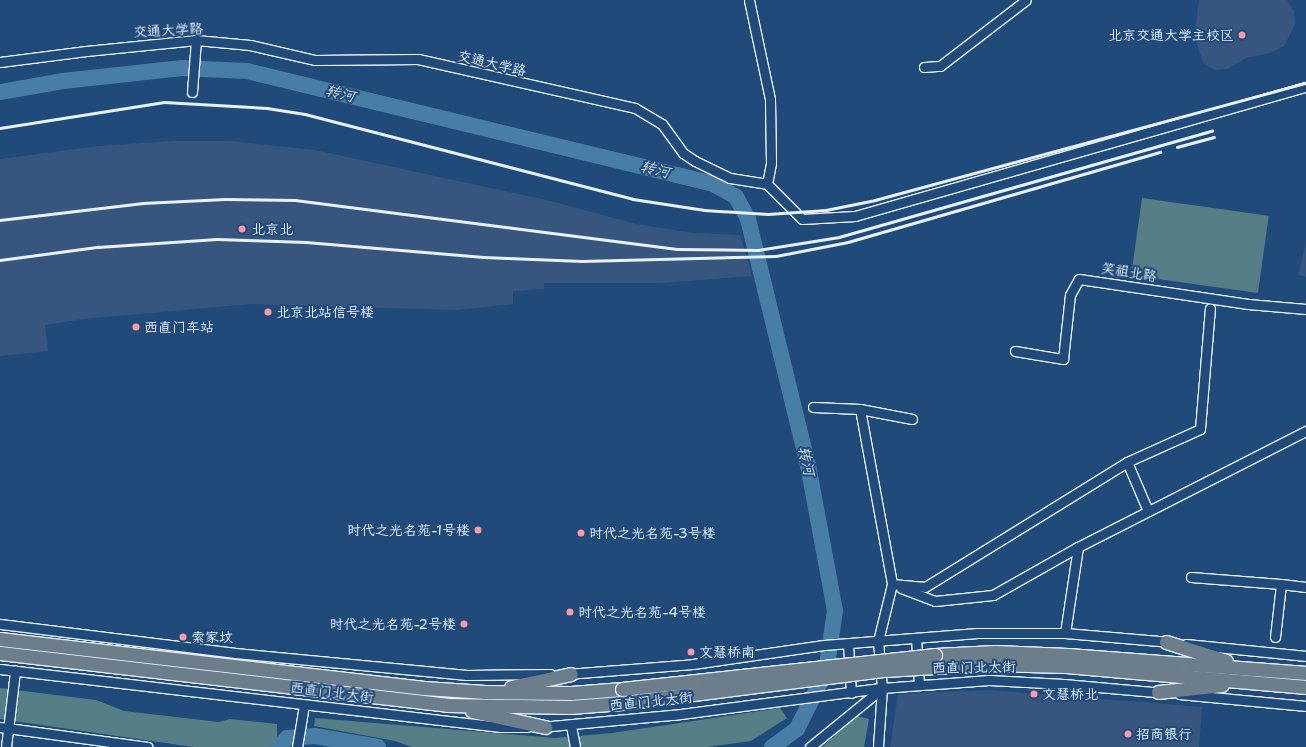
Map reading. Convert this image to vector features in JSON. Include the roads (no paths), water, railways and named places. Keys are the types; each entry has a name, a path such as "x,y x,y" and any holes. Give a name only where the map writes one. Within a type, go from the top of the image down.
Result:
{"highway":[{"name":"西直门北大街","path":"4,638 424,688 485,692 571,693 935,661 1066,666 1306,687"},
{"path":"1166,642 1247,668"},
{"name":"西直门北大街","path":"0,653 447,706 570,707 622,703 885,670 995,652 1060,654 1306,673"},
{"path":"485,692 571,674"},
{"path":"1158,692 1252,682"},
{"path":"447,706 545,727"}],"street":[{"path":"749,0 770,98 771,163 767,184 802,219 855,216 1306,88"},
{"path":"924,67 940,66 1026,0"},
{"path":"193,88 196,40"},
{"name":"交通大学路","path":"0,62 50,55 196,40 250,45 321,60 418,59 635,108 662,124 683,153 695,161 730,178 767,184"},
{"name":"笑祖北路","path":"1015,351 1063,359 1070,295 1079,278 1248,304 1306,309"},
{"path":"892,584 924,586 1127,462 1200,429 1210,308"},
{"path":"813,407 860,409 912,419"},
{"path":"860,409 892,584 878,641 882,688 878,747"},
{"path":"892,584 935,601 993,595 1078,547 1306,431"},
{"path":"1127,462 1148,511"},
{"path":"1065,633 1078,547"},
{"path":"1191,577 1306,587"},
{"path":"1275,637 1282,584"},
{"name":"西直门北大街","path":"0,624 235,654 467,675 571,674 693,664 824,645 978,633 1065,633 1306,656"},
{"path":"916,638 919,685"},
{"path":"847,693 850,643"},
{"name":"西直门北大街","path":"0,669 501,727 571,726 794,700 882,688 989,680 1158,692 1306,706"},
{"path":"6,747 4,728 15,671"},
{"path":"810,747 882,688"},
{"path":"297,746 304,705"},
{"path":"571,726 571,747"},
{"path":"571,726 575,747"},
{"path":"4,728 148,747"}],"waterway":[{"name":"转河","path":"0,92 63,81 182,68 247,71 713,184 736,197 748,219 808,465 835,611 826,671 797,729 772,747"},
{"name":"转河","path":"279,747 287,738 315,736 378,747"}],"railway":[{"path":"0,128 164,102 267,108 305,114 633,199 704,210 768,214 826,210 875,200 1306,83"},
{"path":"0,220 143,203 225,199 295,200 677,249 758,250 839,237 1212,131"},
{"path":"1177,147 1214,137"},
{"path":"0,260 98,247 217,239 306,242 483,257 582,261 776,256 848,242 1160,152"}],"place":[{"name":"北京交通大学主校区","path":"1242,35"},
{"name":"北京北","path":"242,229"},
{"name":"北京北站信号楼","path":"268,312"},
{"name":"西直门车站","path":"136,327"},
{"name":"时代之光名苑-1号楼","path":"478,530"},
{"name":"时代之光名苑-3号楼","path":"581,533"},
{"name":"时代之光名苑-4号楼","path":"570,612"},
{"name":"时代之光名苑-2号楼","path":"464,624"},
{"name":"索家坟","path":"183,637"},
{"name":"文慧桥南","path":"691,652"},
{"name":"文慧桥北","path":"1034,694"},
{"name":"招商银行","path":"1128,734"}]}
